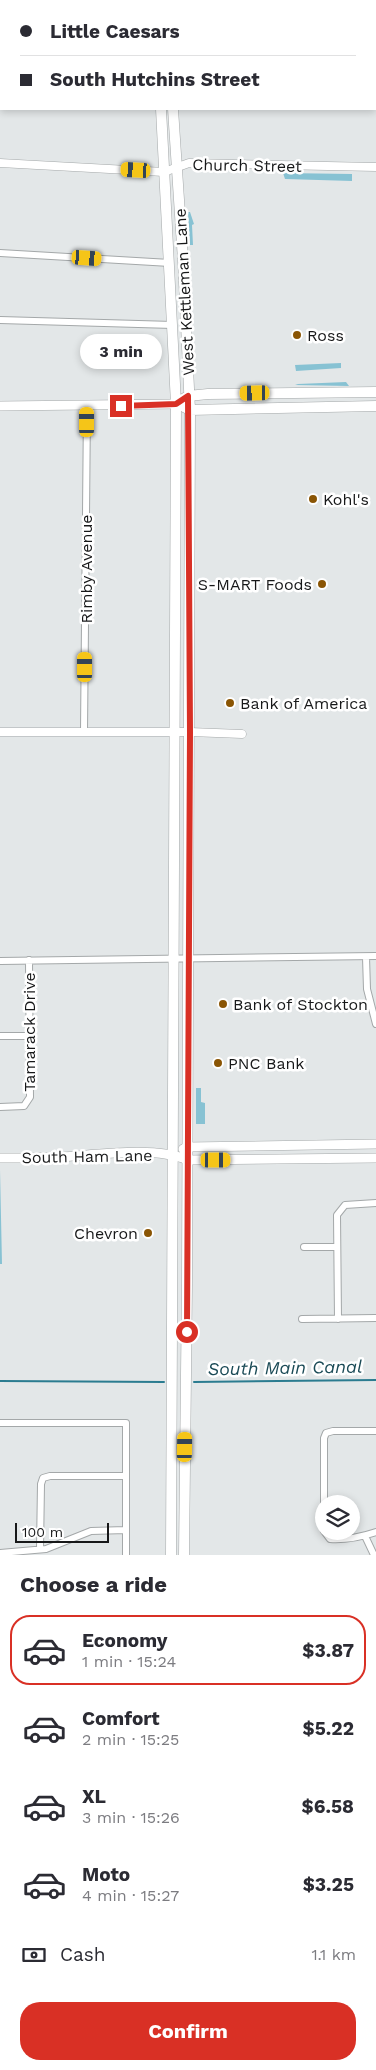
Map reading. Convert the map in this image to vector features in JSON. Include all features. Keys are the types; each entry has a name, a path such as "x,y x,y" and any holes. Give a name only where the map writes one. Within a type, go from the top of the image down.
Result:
{"main road":[{"name":"West Kettleman Lane","path":"161,110 176,404 171,1555"},
{"name":"West Kettleman Lane","path":"173,110 190,410 190,732 184,1555"},
{"path":"295,407 304,398 318,392"},
{"path":"176,404 188,396 208,394 376,392"},
{"path":"0,406 176,404 190,410 376,406"},
{"path":"176,532 189,557"},
{"path":"187,1146 376,1144"},
{"name":"South Ham Lane","path":"174,1154 187,1146"},
{"name":"South Ham Lane","path":"0,1158 61,1157 105,1153 174,1154 187,1160 376,1158"},
{"path":"171,1513 176,1519 177,1555"}],"street":[{"name":"Church Street","path":"0,163 164,172 189,163 376,167"},
{"path":"0,253 170,263"},
{"path":"0,320 173,325"},
{"name":"Rimby Avenue","path":"84,732 87,406"},
{"path":"0,732 190,732 242,734"},
{"path":"0,961 376,956"},
{"path":"366,957 367,989 376,1024"},
{"name":"Tamarack Drive","path":"0,1107 21,1107 26,1104 30,1097 28,1036 29,960"},
{"path":"0,1036 28,1036"},
{"path":"338,1319 337,1220 340,1210 345,1205 376,1204"},
{"path":"304,1247 337,1247"},
{"path":"302,1319 376,1318"},
{"path":"0,1423 126,1423 126,1555"},
{"path":"324,1495 324,1438 326,1434 333,1431 376,1431"},
{"path":"40,1549 41,1484 43,1478 50,1476 126,1476"},
{"path":"0,1553 54,1546 86,1532 126,1530"},
{"path":"360,1537 376,1532"},
{"path":"365,1536 374,1555"}],"shaded area":[{"path":"283,173 352,174 352,181 285,179"},
{"path":"188,212 190,212 194,224 192,225 193,245 190,245"},
{"path":"341,363 341,368 296,371 295,365"},
{"path":"346,382 349,386 295,385 298,384"},
{"path":"196,1088 201,1088 201,1102 205,1103 205,1124 196,1124"},
{"path":"0,1170 2,1264 0,1264"}],"waterway":[{"name":"South Main Canal","path":"194,1382 376,1380"},
{"path":"0,1381 164,1382"}],"place":[{"name":"Ross","path":"297,335"},
{"name":"Kohl's","path":"313,499"},
{"name":"S-MART Foods","path":"322,584"},
{"name":"Bank of America","path":"230,703"},
{"name":"Bank of Stockton","path":"223,1004"},
{"name":"PNC Bank","path":"218,1063"},
{"name":"Chevron","path":"148,1233"}],"route":[{"path":"121,406 176,404 188,396 190,410 187,1332"}]}
